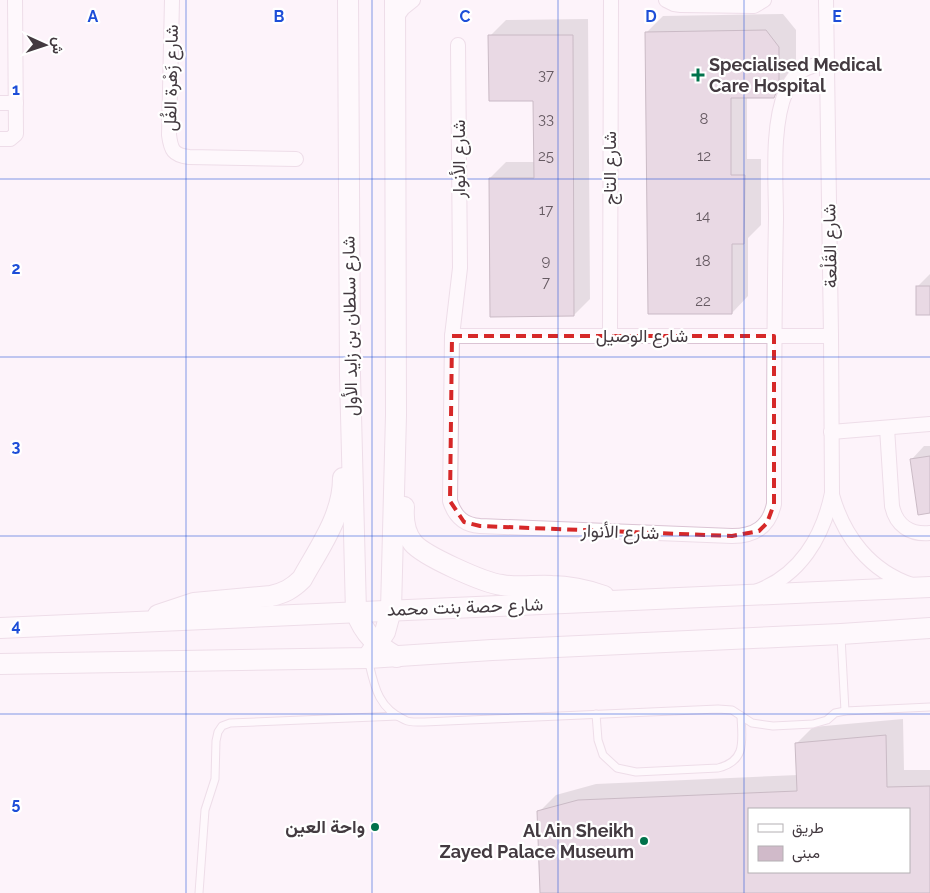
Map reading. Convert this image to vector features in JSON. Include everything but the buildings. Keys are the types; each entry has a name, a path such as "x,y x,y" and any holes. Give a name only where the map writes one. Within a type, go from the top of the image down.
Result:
{"main road":[{"name":"شارع سلطان بن زايد الأول","path":"345,2 350,375 356,612 372,651"},
{"path":"372,651 388,625 391,610 396,415 395,10"},
{"path":"142,622 194,603 282,594 293,588 302,579 330,528 340,502 343,489 344,404 350,375"},
{"path":"396,415 405,460 404,524 414,544 422,551 474,577 494,584 565,587 591,592 615,601"},
{"name":"شارع حصة بنت محمد","path":"8,628 925,587"},
{"path":"8,664 372,651 397,657 492,650 925,631"}],"street":[{"path":"0,139 10,139 16,134 15,0"},
{"name":"شارع زَهْرة الفُل","path":"172,0 169,134 170,146 174,152 180,156 189,157 296,159"},
{"path":"395,10 403,8 413,0"},
{"name":"شارع التاج","path":"610,335 611,0"},
{"path":"666,0 681,5 754,6 764,0"},
{"name":"شارع القَلْعة","path":"741,596 761,590 779,580 796,567 820,533 828,514 832,493 826,0"},
{"name":"شارع الأنوار","path":"458,45 460,268 452,336 450,501 452,510 464,522 472,526 744,536 759,531 767,523 772,514 774,504 774,336 779,112 787,89 797,74 807,67 827,62"},
{"path":"0,103 16,103"},
{"name":"شارع الوصيل","path":"452,336 831,336"},
{"path":"831,432 930,424"},
{"path":"886,428 894,514 897,521 909,530 930,533"},
{"name":"شارع القَلْعة","path":"832,493 843,525 862,553 889,575 904,582 925,587"}],"lane":[{"path":"841,634 845,711"},
{"path":"372,651 376,694 389,710 406,721 424,722 718,709 732,710 752,724 773,726 813,724 826,720 835,713 845,711 930,707"},
{"path":"596,714 598,740 603,755 617,768 636,772 718,768 730,765 737,758 742,743 741,716"},
{"path":"199,893 205,810 215,779 216,741 222,726 230,723 398,716"}],"highlighted area":[{"path":"452,336 774,336 774,504 767,523 759,531 732,536 480,526 464,522 450,501"}],"place":[{"name":"Specialised Medical Care Hospital","path":"698,75"},
{"name":"واحة العين","path":"375,827"},
{"name":"Al Ain Sheikh Zayed Palace Museum","path":"644,841"}]}
